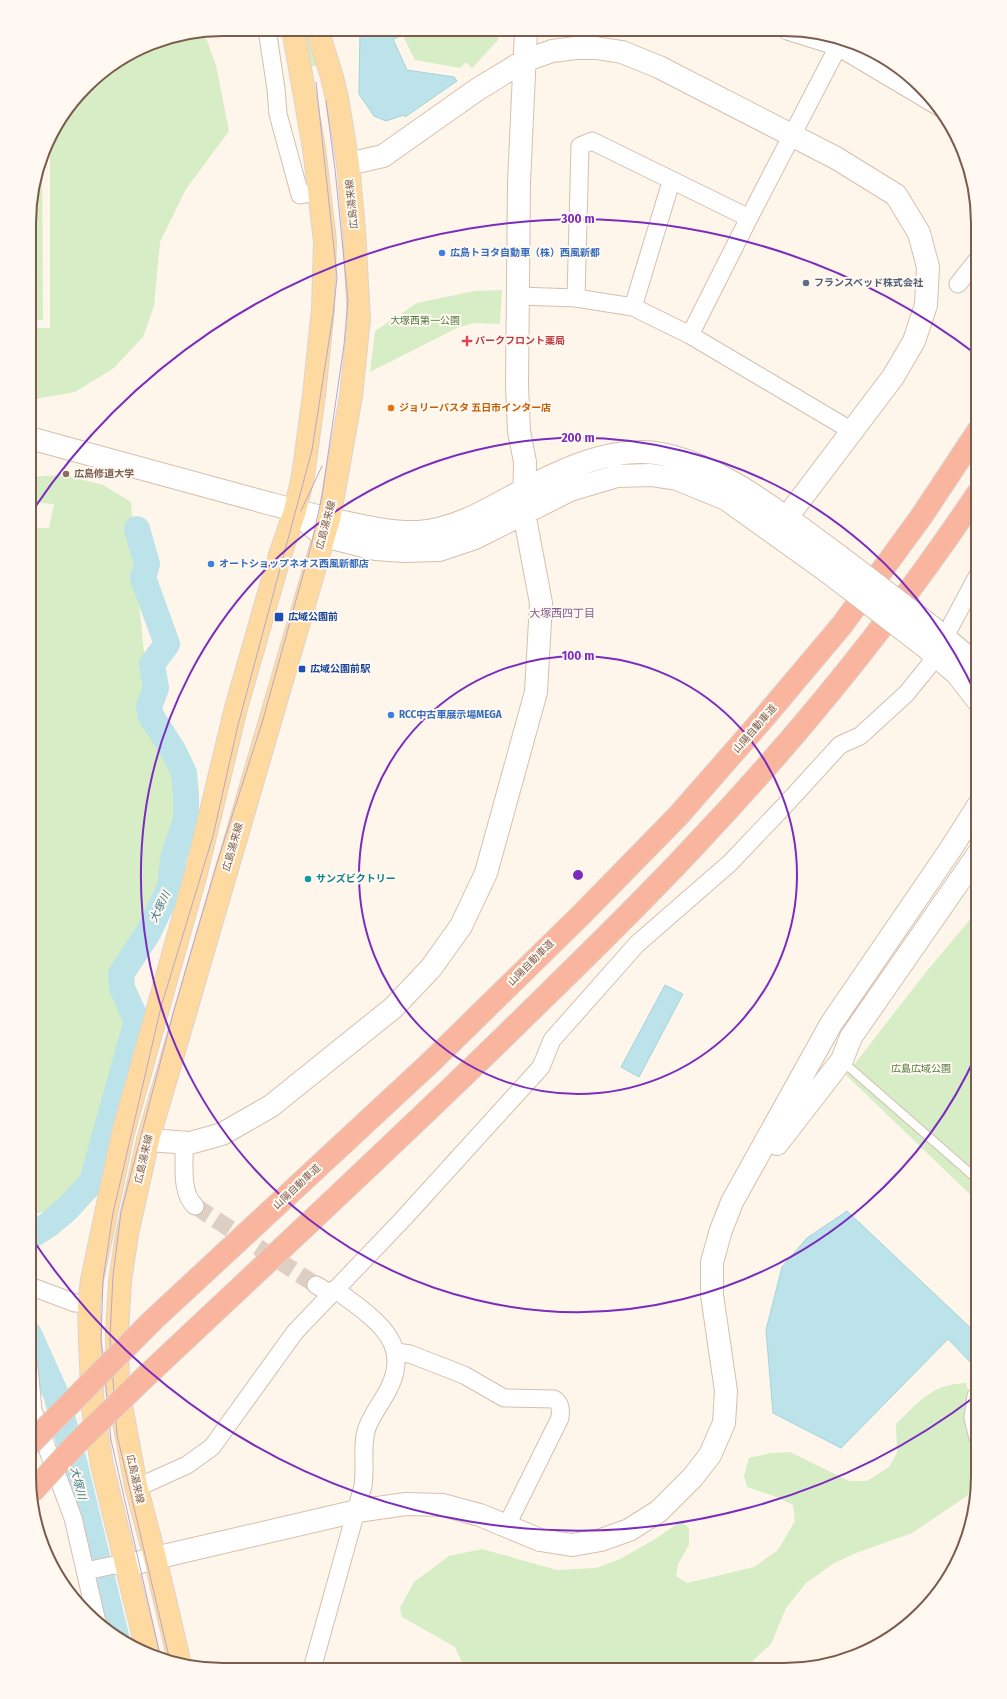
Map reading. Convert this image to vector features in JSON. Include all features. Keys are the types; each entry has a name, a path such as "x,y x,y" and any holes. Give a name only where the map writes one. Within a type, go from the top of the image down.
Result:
{"highway":[{"name":"山陽自動車道","path":"36,1438 152,1321 432,1061 581,915 678,816 842,625 921,517 971,442"},
{"path":"36,1488 77,1443 461,1078 603,940 699,842 788,742 867,646 971,504"}],"main road":[{"path":"145,1646 120,1565 102,1465 94,1410 89,1304 92,1280 123,1133 196,874 236,708 280,555 295,511 303,476 324,309 325,241 314,148 294,36"},
{"name":"広島湯来線","path":"178,1658 136,1486 118,1389 117,1332 120,1281 127,1234 148,1140 326,528 351,396 359,319 354,230 348,164 332,77 319,36"}],"street":[{"path":"268,36 278,114 300,195 320,191"},
{"path":"148,1140 190,1143 222,1134 271,1106 393,1008 431,968 461,926 486,873 536,692 541,603 524,513 524,462 519,431 517,385 519,183 526,36"},
{"path":"690,336 749,218 839,44"},
{"path":"846,47 915,90"},
{"path":"348,164 383,156 478,89 524,61 552,50 564,48 596,48 622,52 659,67 850,166 896,195 919,233 928,267 926,305 914,341 893,377 781,526"},
{"path":"576,298 580,146 592,142 749,218"},
{"path":"633,307 672,182"},
{"path":"958,284 971,268"},
{"path":"518,296 576,298 633,307 690,336 852,431"},
{"path":"36,440 295,511 326,528 376,549 404,551 439,550 475,538 570,490 617,476 651,475 677,479 726,499 781,526"},
{"path":"326,528 381,529 419,532 454,525 567,468 615,454 643,452 666,454 720,474 781,526 834,564 936,643 971,662"},
{"path":"136,1486 145,1484 187,1465 212,1447 295,1332 403,1219 541,1067 552,1040 637,944 730,863 840,745 860,736 906,694 928,667 936,643 971,586"},
{"path":"936,643 957,674 971,689"},
{"path":"90,1570 155,1558 357,1511 406,1504 443,1505 480,1515 540,1540 572,1544 608,1537 628,1530 659,1511 693,1477 710,1455 724,1423 726,1391 712,1295 712,1262 721,1230 732,1202 831,1024 971,817"},
{"path":"732,1202 842,1060 851,1037 971,864"},
{"path":"184,1143 185,1190 190,1202 195,1206"},
{"path":"314,1663 357,1511 364,1478 364,1439 367,1428 394,1376 396,1364 396,1352 392,1340 385,1329 333,1292 316,1285"},
{"path":"36,1289 75,1303 89,1304"},
{"path":"396,1352 410,1354 464,1375 504,1398 554,1399 559,1403 561,1409 560,1418 507,1525"},
{"path":"36,1418 73,1518 90,1570 96,1613"}],"lane":[{"path":"842,1060 971,1174"}],"green space":[{"path":"303,36 311,36 318,65 307,68"},
{"path":"403,36 499,36 497,41 472,68 466,62 460,68 415,60"},
{"path":"205,37 216,65 229,131 186,189 160,242 154,306 143,337 114,368 75,392 36,399 36,328 50,328 50,157 48,157 55,140 75,109 100,82 109,75 129,61 151,50 175,42"},
{"path":"42,175 43,320 36,320 36,211"},
{"name":"大塚西第一公園","path":"502,290 500,324 474,323 457,328 370,372 375,331 417,303 474,291"},
{"path":"65,475 103,485 131,502 133,531 142,563 137,582 146,672 147,717 166,747 180,783 179,822 166,862 157,902 113,980 130,1026 107,1111 77,1189 49,1210 36,1214 36,528 49,528 54,504 36,502 36,477"},
{"name":"広島広域公園","path":"971,918 971,1195 846,1075 926,972"},
{"path":"966,1383 970,1398 967,1412 971,1431 971,1488 967,1496 912,1533 856,1553 834,1563 806,1583 786,1608 771,1644 751,1663 462,1663 455,1647 402,1617 400,1608 414,1582 449,1556 482,1549 557,1570 596,1568 620,1559 657,1538 681,1521 689,1528 689,1545 678,1564 676,1576 687,1583 754,1567 778,1550 795,1521 793,1505 774,1496 747,1487 744,1476 749,1458 771,1453 790,1452 849,1481 867,1481 889,1467 897,1453 896,1424 927,1396 944,1387"}],"water":[{"path":"360,36 401,36 393,39 407,70 454,77 457,81 405,117 404,115 386,121 374,116 359,94"},
{"path":"665,985 683,994 639,1077 621,1067"},
{"path":"847,1211 971,1328 971,1363 948,1339 841,1448 773,1413 766,1330 782,1267 807,1238"}],"waterway":[{"name":"大塚川","path":"36,1233 66,1210 92,1182 135,1027 136,1019 122,988 121,974 148,933 170,887 173,859 186,819 184,773 173,750 151,716 149,707 156,688 152,664 167,644 143,578 147,564 137,529"},
{"name":"大塚川","path":"36,1350 56,1394 74,1461 114,1627"}],"tunnel":[{"path":"195,1206 316,1285"}],"tram line":[{"path":"159,1652 111,1440 101,1339 103,1280 113,1213 161,1007 213,836 238,725 312,450 333,315 337,277 316,82"},
{"path":"169,1655 117,1435 110,1337 113,1276 121,1212 174,1010 217,863 262,723 311,546 322,496 344,345 348,300 335,169 326,101"},
{"path":"301,511 322,466"}],"place":[{"name":"広島トヨタ自動車（株）西風新都","path":"442,253"},
{"name":"フランスベッド株式会社","path":"806,283"},
{"name":"パークフロント薬局","path":"467,341"},
{"name":"ジョリーパスタ 五日市インター店","path":"391,408"},
{"name":"広島修道大学","path":"66,474"},
{"name":"オートショップネオス西風新都店","path":"211,564"},
{"name":"広域公園前","path":"279,617"},
{"name":"広域公園前駅","path":"302,669"},
{"name":"RCC中古車展示場MEGA","path":"391,715"},
{"name":"サンズビクトリー","path":"308,879"}],"district":[{"name":"大塚西四丁目","path":"562,613"}]}
